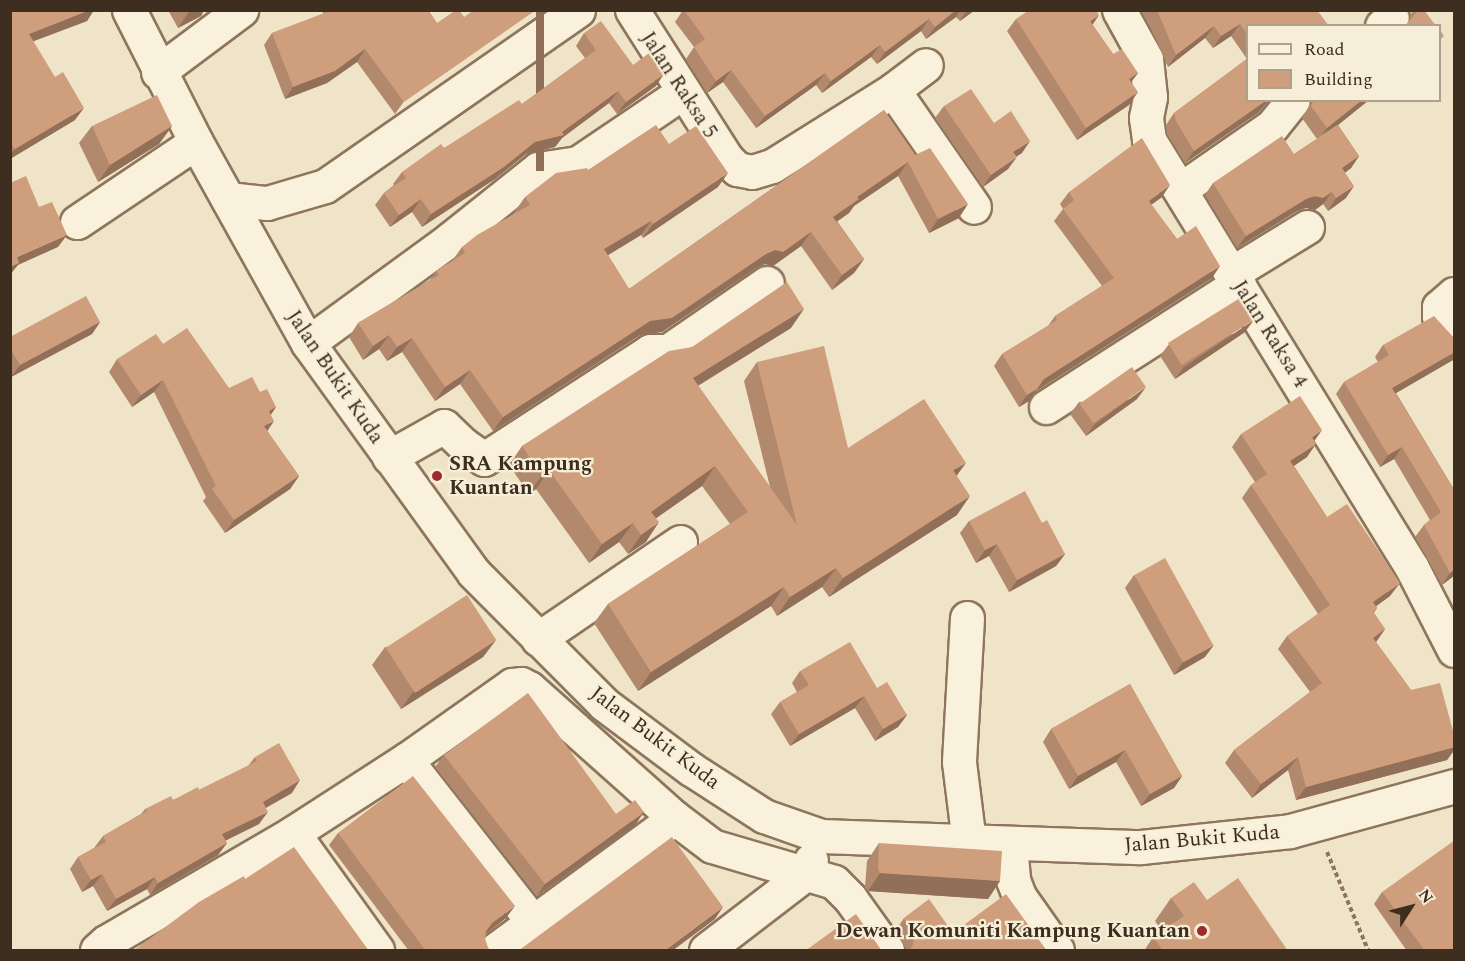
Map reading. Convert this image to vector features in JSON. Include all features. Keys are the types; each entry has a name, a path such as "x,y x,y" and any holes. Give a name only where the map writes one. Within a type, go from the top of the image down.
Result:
{"street":[{"name":"Jalan Bukit Kuda","path":"129,10 158,72 308,343 473,572 604,704 692,769 764,816 821,836 1141,847 1290,831 1455,786"},
{"path":"158,72 241,10"},
{"path":"228,199 267,203 325,186 578,10"},
{"name":"Jalan Raksa 5","path":"638,13 683,92 727,159 737,169 752,172 772,166 893,90"},
{"name":"Jalan Raksa 4","path":"1130,14 1146,59 1150,97 1146,118 1149,140 1236,278 1412,568 1455,650"},
{"path":"926,65 893,90 974,207"},
{"path":"308,343 449,240 538,169 578,163 683,92"},
{"path":"1181,189 1272,126 1291,102"},
{"path":"77,222 196,142"},
{"path":"1046,407 1236,278 1307,226"},
{"path":"389,458 444,426 464,445 484,459 650,351 668,351 767,283"},
{"path":"1455,294 1439,307 1439,316 1455,335"},
{"path":"538,639 680,542"},
{"path":"967,618 959,762 969,842"},
{"path":"97,951 106,942 293,833 406,760 512,686 520,684 529,688 675,818 712,846 834,882 850,898 887,951"},
{"path":"406,760 533,922"},
{"path":"495,951 675,818"},
{"path":"293,833 377,951"},
{"path":"726,945 805,874 821,836"},
{"path":"1010,844 1013,880 1019,896 1057,951"}],"path":[{"path":"1320,823 1325,847 1368,951"}],"building":[{"path":"10,10 90,10 29,34 55,77 63,72 84,108 15,149 10,143"},
{"path":"332,10 428,10 437,23 456,10 459,10 464,17 474,10 536,10 404,102 365,49 335,71 293,87 272,33"},
{"path":"684,10 956,10 935,27 929,19 885,52 880,45 831,81 825,73 765,116 731,70 716,81 694,47 705,39"},
{"path":"1029,10 1096,10 1099,15 1090,21 1113,54 1122,49 1138,73 1129,79 1138,92 1086,128 1016,19"},
{"path":"1157,10 1317,10 1328,24 1246,24 1246,32 1240,24 1221,36 1214,26 1176,55"},
{"path":"1418,10 1424,10 1434,24 1407,24"},
{"path":"601,21 633,65 649,53 664,74 626,102 618,91 562,132 564,135 535,142 504,167 431,214 421,199 399,215 384,193 406,178 402,172 441,144 444,148 519,100 522,104 596,50 584,33"},
{"path":"1246,59 1246,102 1264,102 1194,151 1176,121 1174,113"},
{"path":"971,89 994,123 1011,111 1030,141 1013,152 1017,157 991,175 944,106"},
{"path":"157,95 172,126 110,165 92,126"},
{"path":"1313,102 1360,102 1327,128 1311,106"},
{"path":"884,110 915,155 930,148 968,204 938,219 908,162 857,197 859,199 833,217 864,259 842,275 811,232 783,252 775,250 766,254 672,318 650,321 503,417 470,370 445,387 412,338 397,347 389,335 373,346 358,323 439,275 436,271 465,253 462,247 477,235 530,205 525,197 556,173 587,168 588,170 656,125 669,144 696,126 728,173 653,224 651,221 604,249 629,289"},
{"path":"1337,125 1359,156 1342,168 1354,186 1336,198 1332,192 1323,198 1314,196 1306,199 1246,236 1213,183 1282,136 1294,154"},
{"path":"1142,138 1170,185 1149,201 1177,239 1196,226 1220,266 1044,379 1037,389 1027,395 1002,354 1057,320 1055,316 1114,278 1063,209 1074,200 1069,192"},
{"path":"26,176 39,207 52,202 67,235 17,257 19,263 10,267 10,183"},
{"path":"787,282 804,309 693,378 797,525 757,362 824,346 848,448 924,399 966,463 953,470 970,496 843,578 836,568 790,597 784,587 651,672 608,604 748,512 715,466 651,512 659,522 641,535 633,523 602,544 549,470 542,475 522,446 669,351 692,347"},
{"path":"86,296 100,322 20,365 10,348 10,337"},
{"path":"1240,298 1254,320 1182,365 1168,343"},
{"path":"1434,316 1455,339 1455,352 1392,388 1455,491 1455,569 1450,573 1424,525 1441,512 1402,447 1388,455 1344,382 1389,355 1383,345"},
{"path":"187,328 229,388 252,377 260,392 267,389 276,407 269,411 274,421 264,426 299,476 234,520 212,489 216,486 163,380 141,395 117,359 156,334 163,344"},
{"path":"1132,367 1146,387 1093,423 1080,404"},
{"path":"1300,396 1322,430 1312,437 1316,444 1290,461 1327,517 1347,504 1400,583 1373,602 1377,608 1373,612 1385,629 1373,638 1411,690 1440,683 1455,738 1455,747 1306,787 1298,757 1261,784 1234,750 1322,683 1287,636 1330,605 1251,485 1267,474 1241,434"},
{"path":"1025,491 1042,523 1047,520 1065,554 1017,580 997,544 985,550 969,521"},
{"path":"1165,558 1213,645 1183,662 1134,575"},
{"path":"467,595 496,640 415,693 386,648"},
{"path":"850,642 877,688 887,682 907,715 883,729 864,696 799,734 780,702 809,685 800,671"},
{"path":"1130,684 1182,776 1150,794 1125,750 1078,776 1051,729"},
{"path":"528,693 616,814 635,800 644,812 545,884 444,755"},
{"path":"279,743 300,780 263,802 268,812 222,834 227,843 158,883 155,877 116,899 102,874 91,880 78,857 106,842 103,836 147,811 145,809 171,796 173,800 198,787 199,790 257,761 255,757"},
{"path":"413,776 515,906 492,923 486,931 485,939 491,951 426,951 338,833"},
{"path":"672,837 723,907 664,951 518,951"},
{"path":"1455,840 1455,951 1425,951 1382,892"},
{"path":"879,843 1002,851 1000,881 880,873 878,869"},
{"path":"294,847 369,951 133,951 199,902 244,876 245,879"},
{"path":"1238,878 1288,951 1163,951 1153,937 1184,916 1171,898 1194,882 1207,900"},
{"path":"1006,894 1047,951 909,951 914,937 904,918 929,899 953,933"},
{"path":"856,914 882,951 805,951"}],"place":[{"name":"SRA Kampung Kuantan","path":"437,476"},
{"name":"Dewan Komuniti Kampung Kuantan","path":"1202,931"}]}
